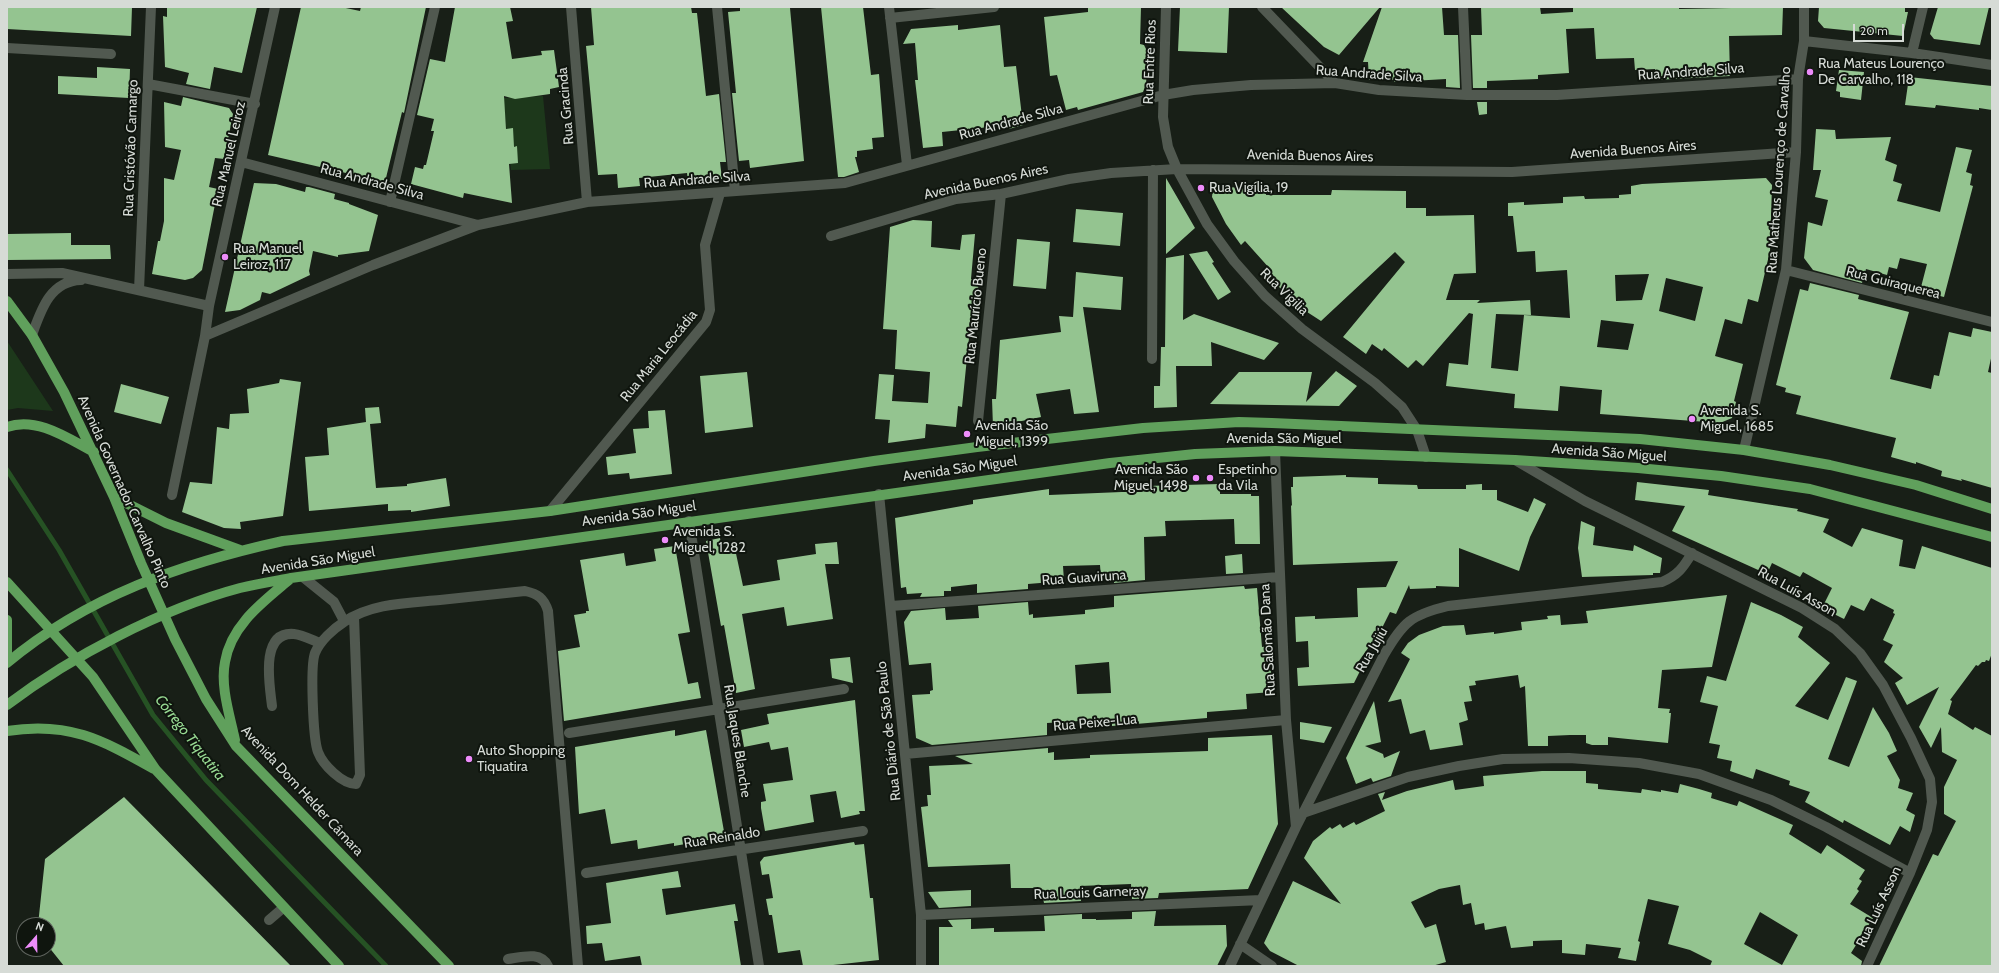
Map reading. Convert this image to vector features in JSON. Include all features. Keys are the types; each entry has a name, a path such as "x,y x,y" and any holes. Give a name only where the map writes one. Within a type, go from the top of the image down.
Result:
{"main road":[{"name":"Avenida Governador Carvalho Pinto","path":"7,301 32,335 94,452 164,614"},
{"name":"Avenida São Miguel","path":"7,663 50,630 91,605 148,579 240,550 283,541 550,511 874,461 1143,428 1239,422 1640,439 1744,450 1830,465 1908,483 1992,509"},
{"path":"7,427 28,425 43,427 94,452"},
{"name":"Avenida São Miguel","path":"7,706 45,678 76,659 164,614 241,588 292,578 879,494 1110,462 1195,454 1275,451 1515,460 1691,473 1810,489 1992,537"},
{"path":"114,497 166,523 240,550"},
{"path":"236,746 225,683 225,662 231,642 243,621 292,578"},
{"path":"7,582 93,677 156,770 283,908 339,966"},
{"name":"Avenida Dom Helder Câmara","path":"164,614 175,639 206,699 236,746 446,964"},
{"path":"7,620 7,663"},
{"path":"7,731 35,728 62,729 86,735 107,743 156,770"}],"street":[{"name":"Rua Cristóvão Camargo","path":"139,290 151,7"},
{"name":"Rua Manuel Leiroz","path":"172,496 205,336 209,306 255,104 275,7"},
{"path":"390,202 435,7"},
{"name":"Rua Gracinda","path":"572,7 588,202"},
{"path":"718,7 735,191"},
{"path":"889,7 907,165"},
{"path":"890,18 994,7"},
{"name":"Rua Entre Rios","path":"1163,117 1166,7"},
{"path":"1262,7 1335,83"},
{"path":"1463,7 1467,95"},
{"name":"Rua Matheus Lourenço de Carvalho","path":"1744,450 1786,270 1796,152 1798,79 1804,41 1804,7"},
{"path":"1912,53 1923,7"},
{"path":"1804,41 1912,53 1992,65"},
{"path":"7,48 111,54"},
{"name":"Rua Andrade Silva","path":"242,162 478,225 588,202 845,183 1163,95 1193,90 1251,85 1335,83 1379,90 1467,95 1557,95 1798,79"},
{"path":"148,84 255,104"},
{"name":"Rua Vigilia","path":"1163,117 1168,147 1177,169 1207,224 1234,261 1265,296 1302,329 1375,383 1402,407 1417,430 1426,457"},
{"name":"Avenida Buenos Aires","path":"831,236 956,199 1001,194 1069,179 1153,170 1512,172 1796,152"},
{"path":"1152,360 1153,170"},
{"name":"Rua Maria Leocádia","path":"550,511 706,322 710,310 705,253 706,237 720,193"},
{"name":"Rua Maurício Bueno","path":"978,421 1001,194"},
{"path":"205,336 373,265 478,225"},
{"name":"Rua Guiraquerea","path":"1786,270 1992,322"},
{"path":"7,274 62,273 209,306"},
{"path":"32,335 42,308 58,287 70,280 92,280"},
{"name":"Rua Salomão Dana","path":"1275,451 1286,720 1296,827"},
{"name":"Rua Luís Asson","path":"1515,460 1585,501 1802,608 1835,629 1860,653 1883,686 1911,738 1930,779 1932,802 1927,830 1910,874 1866,966"},
{"name":"Rua Diário de São Paulo","path":"879,494 920,915 921,966"},
{"name":"Rua Jaques Blanche","path":"689,521 759,966"},
{"name":"Rua Jujiú","path":"1230,966 1296,827 1384,655 1395,634 1411,619 1425,612 1448,606 1662,582 1674,577 1682,569 1692,553"},
{"path":"303,577 334,602 344,622"},
{"name":"Rua Guaviruna","path":"891,606 1279,577"},
{"path":"354,617 360,774 356,784 344,782 322,760 317,748 313,664 320,643 344,622 354,617 368,611 393,605 525,591 541,597 546,603 548,611 578,966"},
{"path":"272,706 268,668 269,656 275,644 282,636 293,634 320,643"},
{"path":"569,734 844,688"},
{"name":"Rua Peixe-Lua","path":"905,754 1286,720"},
{"path":"1303,813 1408,777 1503,759 1569,758 1640,763 1700,774 1771,800 1826,827 1910,874"},
{"name":"Rua Reinaldo","path":"586,873 863,831"},
{"name":"Rua Louis Garneray","path":"920,915 1261,900"},
{"path":"269,920 283,908"},
{"path":"1240,944 1272,966"},
{"path":"508,959 534,956 546,961 548,966"}],"green space":[{"path":"543,96 550,169 511,170 503,98"},
{"path":"7,341 53,411 18,408 7,410"}],"building":[{"path":"7,7 132,7 131,36 7,29"},
{"path":"167,7 257,7 242,73 214,67 210,89 186,84 189,73 165,67 163,16 167,17"},
{"path":"301,7 341,7 360,11 361,7 426,7 404,113 402,112 385,182 268,155"},
{"path":"455,7 510,7 513,21 506,22 512,59 542,55 541,51 554,50 559,87 550,89 550,94 515,99 504,96 506,129 513,128 514,147 517,146 518,163 509,164 512,203 464,193 463,198 411,184 415,167 423,169 424,165 426,165 434,131 431,131 434,119 417,115 430,59 445,62"},
{"path":"591,7 691,7 692,13 697,13 706,96 719,94 726,162 720,162 722,179 688,182 687,173 639,178 640,186 618,188 617,174 598,175 586,46 594,45"},
{"path":"740,7 790,8 804,161 750,168 749,160 739,161 732,93 736,93 728,12 740,11"},
{"path":"821,7 863,7 871,75 879,74 884,137 872,138 873,149 857,151 857,157 855,157 859,172 844,177 838,177"},
{"path":"1088,7 1141,7 1140,44 1144,45 1148,53 1146,84 1143,92 1078,110 1077,107 1066,110 1057,75 1050,76 1044,17 1088,12"},
{"path":"1180,7 1229,7 1227,53 1178,51"},
{"path":"1281,7 1380,7 1339,55 1324,47"},
{"path":"1382,7 1442,7 1444,35 1458,35 1460,88 1446,87 1446,79 1394,82 1394,80 1383,79 1369,80 1368,62 1363,62"},
{"path":"1481,7 1540,7 1541,14 1573,12 1573,7 1679,7 1679,9 1783,7 1782,35 1729,36 1730,76 1655,80 1655,69 1635,70 1634,58 1596,59 1594,28 1566,29 1569,73 1538,75 1538,79 1487,81 1487,88 1473,88 1471,35 1482,35"},
{"path":"1819,7 1905,7 1905,12 1908,12 1903,36 1824,28 1818,21"},
{"path":"1938,7 1989,7 1980,45 1934,39 1930,34"},
{"path":"958,25 958,30 1000,25 1004,67 1016,66 1023,125 1009,129 1009,125 942,132 943,146 923,148 915,80 918,80 915,43 903,44 911,29"},
{"path":"97,67 130,69 129,98 58,94 58,76 97,78"},
{"path":"1839,70 1864,72 1861,100 1840,97 1840,92 1836,91"},
{"path":"1909,77 1992,86 1992,110 1936,105 1935,108 1905,105"},
{"path":"183,97 229,108 233,114 224,159 215,158 209,187 218,189 202,270 193,278 185,280 152,274 158,241 160,241 164,221 164,178 174,180 181,150 165,147 164,102 181,106"},
{"path":"1477,102 1487,102 1487,114 1479,115"},
{"path":"1816,129 1835,130 1836,139 1891,137 1885,160 1897,165 1893,181 1902,184 1897,201 1940,212 1956,147 1972,150 1966,172 1972,174 1970,185 1973,186 1944,297 1920,291 1927,264 1900,258 1897,269 1889,267 1887,275 1866,269 1862,283 1813,270 1804,258 1808,222 1822,226 1828,200 1815,197 1821,170 1813,170"},
{"path":"1166,178 1195,228 1166,254"},
{"path":"1766,178 1772,185 1770,251 1758,302 1748,299 1742,324 1725,319 1715,356 1743,364 1734,401 1736,402 1732,418 1720,423 1600,414 1602,390 1560,386 1558,411 1514,408 1515,394 1446,386 1449,363 1468,365 1473,314 1469,313 1423,366 1416,360 1408,368 1384,348 1382,351 1372,344 1366,354 1343,337 1405,262 1395,252 1321,321 1304,310 1266,275 1271,270 1245,241 1241,245 1226,224 1212,197 1213,187 1266,188 1266,195 1331,195 1332,190 1406,191 1406,208 1426,208 1426,216 1474,215 1476,273 1454,274 1446,300 1480,300 1477,303 1530,300 1531,315 1496,314 1491,368 1518,371 1524,315 1570,318 1567,270 1536,272 1535,251 1517,252 1513,216 1508,216 1508,203 1524,202 1524,205 1563,203 1563,197 1584,196 1585,199 1619,198 1619,195 1631,194 1631,186 1642,184","holes":["1649,274 1642,300 1616,301 1615,275","1666,278 1703,287 1695,321 1659,311","1601,320 1634,324 1628,350 1597,347"]},
{"path":"254,183 276,184 305,192 306,187 309,187 335,194 334,199 349,203 378,215 369,251 338,255 338,257 313,251 309,271 310,275 270,294 262,292 260,300 240,310 225,312"},
{"path":"1076,209 1123,213 1120,246 1073,242"},
{"path":"913,220 932,221 931,247 960,250 962,235 975,234 971,279 979,280 975,318 971,318 962,407 958,406 956,427 926,424 925,438 888,443 890,420 875,419 879,374 894,375 892,401 928,403 930,372 895,369 897,330 883,329 890,227"},
{"path":"71,233 71,245 110,245 111,259 7,260 7,234"},
{"path":"1017,239 1050,242 1046,289 1013,286"},
{"path":"1207,251 1214,262 1212,263 1231,292 1218,300 1189,254"},
{"path":"1184,255 1183,320 1194,314 1279,343 1264,360 1211,342 1212,366 1176,366 1177,407 1154,408 1154,386 1160,386 1161,347 1165,347 1166,258"},
{"path":"1076,272 1123,277 1121,310 1083,307 1099,412 1074,414 1070,389 1036,394 1041,417 993,427 992,399 996,399 1000,340 1061,332 1059,316 1073,317"},
{"path":"1810,283 1859,295 1858,299 1909,312 1890,379 1931,389 1934,375 1939,376 1949,332 1971,337 1973,328 1992,332 1992,354 1988,372 1992,373 1992,488 1961,479 1962,481 1941,476 1942,471 1916,462 1916,464 1891,457 1896,438 1796,414 1801,396 1785,392 1786,388 1776,385 1800,289 1808,291"},
{"path":"1336,371 1357,386 1339,406 1210,404 1239,372 1312,372 1306,402"},
{"path":"747,372 753,427 705,433 700,376"},
{"path":"280,379 301,382 283,516 240,522 241,529 224,528 182,512 190,482 212,484 217,427 229,429 230,414 249,413 247,389 279,383"},
{"path":"121,384 169,397 161,424 114,412"},
{"path":"379,407 381,423 370,424 376,488 407,486 407,484 446,478 450,506 411,512 411,510 388,511 388,504 309,511 305,457 329,455 327,428 366,422 365,408"},
{"path":"665,410 672,474 630,479 629,473 608,475 606,457 636,453 633,429 649,428 648,411"},
{"path":"1346,475 1346,477 1378,478 1378,484 1417,485 1418,489 1466,489 1466,485 1482,484 1482,490 1497,490 1497,500 1528,512 1534,498 1546,504 1530,537 1519,571 1459,548 1459,587 1436,586 1436,588 1410,589 1409,585 1396,614 1390,612 1381,630 1356,665 1363,665 1354,683 1298,686 1297,668 1309,667 1308,641 1296,642 1295,617 1315,616 1315,619 1358,617 1357,588 1386,587 1398,561 1293,565 1291,487 1293,487 1293,477"},
{"path":"1637,482 1709,490 1708,495 1798,509 1797,511 1829,519 1823,532 1852,547 1862,528 1903,540 1899,566 1915,569 1922,546 1992,568 1992,653 1989,661 1986,660 1978,666 1976,665 1950,700 1952,701 1948,714 1973,730 1975,727 1992,736 1992,966 1879,966 1933,854 1938,856 1956,821 1944,814 1944,787 1957,760 1942,752 1941,727 1931,748 1919,727 1939,687 1907,705 1895,683 1903,678 1884,662 1893,645 1883,640 1895,614 1893,613 1894,610 1871,598 1864,611 1851,605 1844,619 1822,608 1832,588 1803,572 1800,577 1772,563 1767,574 1672,531 1685,506 1635,500"},
{"path":"1220,484 1220,494 1251,494 1251,496 1259,496 1260,544 1235,544 1234,519 1165,521 1166,536 1144,537 1145,580 1114,583 1114,577 1101,578 1100,565 1063,566 1064,581 1028,584 1028,589 977,593 977,584 951,587 951,591 944,591 944,596 920,597 922,593 907,594 906,587 901,588 895,518 973,504 973,500 1049,489 1049,495 1146,491 1146,486"},
{"path":"1581,521 1595,527 1593,545 1633,551 1634,545 1662,558 1660,573 1653,573 1653,575 1582,577 1578,548"},
{"path":"720,538 722,551 735,549 743,586 780,580 777,560 816,554 815,544 837,542 839,564 825,564 833,619 787,626 784,607 742,614 755,689 736,693 724,625 721,626 706,541"},
{"path":"675,546 690,632 678,634 688,684 698,682 701,698 564,721 558,651 580,647 574,615 589,611 580,560 624,553 626,566 656,561 654,549"},
{"path":"1242,554 1243,573 1226,574 1225,556"},
{"path":"1244,586 1245,589 1257,588 1262,647 1270,646 1272,692 1246,694 1247,709 1207,712 1207,718 1112,726 1112,719 1047,723 1047,735 932,745 916,738 912,695 930,694 930,691 933,690 931,663 909,665 904,622 911,611 945,608 946,620 979,618 978,606 1028,602 1029,615 1033,614 1033,618 1085,614 1085,610 1114,607 1114,596","holes":["1109,662 1111,693 1077,694 1075,665"]},
{"path":"1727,595 1712,667 1662,670 1658,708 1670,709 1669,713 1671,713 1668,743 1608,737 1608,745 1592,745 1586,743 1586,735 1570,735 1548,736 1548,746 1528,746 1525,686 1520,688 1518,675 1475,681 1476,685 1469,686 1472,701 1464,702 1468,720 1459,723 1463,745 1430,750 1425,730 1410,734 1401,699 1388,702 1410,659 1401,653 1408,643 1419,635 1443,626 1464,625 1466,635 1494,632 1494,634 1522,630 1521,622 1548,619 1547,616 1560,615 1561,625 1588,623 1586,611"},
{"path":"1751,602 1781,615 1803,627 1798,637 1830,663 1795,706 1828,720 1846,677 1857,681 1828,759 1849,767 1873,707 1889,733 1897,751 1887,756 1900,780 1898,788 1913,793 1906,810 1915,815 1910,832 1900,826 1890,845 1844,820 1843,823 1805,802 1810,792 1789,785 1790,781 1756,769 1753,779 1730,771 1732,761 1717,758 1720,745 1709,743 1718,706 1700,702 1707,676 1726,681"},
{"path":"850,657 853,683 832,678 830,659"},
{"path":"855,700 865,811 859,811 860,814 841,818 836,791 810,795 814,822 765,831 761,808 761,802 766,801 763,784 793,780 788,747 771,750 769,742 744,747 741,730 769,724 767,714"},
{"path":"1374,701 1381,742 1365,746 1383,754 1384,758 1400,751 1391,776 1373,782 1371,778 1356,784 1346,758"},
{"path":"1300,722 1332,727 1324,743 1300,739"},
{"path":"675,730 675,736 706,730 725,837 674,846 674,843 638,849 637,840 611,844 605,809 579,814 575,747"},
{"path":"1272,735 1278,824 1248,889 1159,893 1158,898 1132,899 1131,884 1080,886 1081,901 1044,903 1041,888 1011,888 1010,864 928,867 921,807 928,806 927,795 931,795 929,766 973,764 955,756 1048,748 1048,753 1054,752 1054,760 1090,758 1090,755 1208,751 1208,738"},
{"path":"1542,771 1586,771 1586,783 1598,784 1598,789 1641,793 1642,789 1678,793 1680,784 1712,793 1711,798 1737,806 1739,801 1793,825 1789,834 1821,854 1827,845 1865,870 1859,879 1862,881 1857,889 1859,891 1850,904 1873,918 1851,953 1862,961 1861,966 1710,966 1712,961 1690,950 1668,944 1679,906 1648,899 1638,941 1640,942 1636,961 1618,958 1621,948 1586,944 1585,955 1562,953 1562,940 1533,941 1533,946 1511,948 1506,926 1485,930 1484,923 1475,925 1471,903 1463,905 1460,885 1439,889 1411,902 1425,928 1436,924 1446,962 1432,966 1299,966 1270,951 1264,943 1293,881 1341,904 1304,858 1313,841 1330,827 1332,829 1340,824 1343,828 1354,822 1356,825 1385,811 1378,794 1385,792 1382,800 1407,791 1453,780 1455,790 1484,786 1483,776","holes":["1760,912 1798,935 1782,965 1744,944"]},
{"path":"124,797 291,966 64,966 56,956 56,917 39,917 45,859"},
{"path":"854,842 855,845 864,844 870,898 873,898 879,960 824,966 803,966 800,950 778,953 772,915 769,915 766,899 773,898 769,874 762,875 760,862 764,857"},
{"path":"678,871 681,887 662,889 666,915 735,904 738,921 734,921 741,966 642,966 640,956 605,961 602,943 587,944 586,926 611,923 606,883"},
{"path":"971,890 971,906 939,908 928,892"},
{"path":"1156,911 1154,926 1226,925 1227,946 1217,966 939,966 939,927 953,927 948,920 971,919 971,929 994,928 994,932 1045,931 1044,916 1082,914 1082,919 1132,919 1132,912"}],"waterway":[{"name":"Córrego Tiquatira","path":"7,470 59,550 153,715 206,780 386,966"}],"place":[{"name":"Rua Mateus Lourenço De Carvalho, 118","path":"1810,72"},
{"name":"Rua Vigília, 19","path":"1201,188"},
{"name":"Rua Manuel Leiroz, 117","path":"225,257"},
{"name":"Avenida S. Miguel, 1685","path":"1692,419"},
{"name":"Avenida São Miguel, 1399","path":"967,434"},
{"name":"Avenida São Miguel, 1498","path":"1196,478"},
{"name":"Espetinho da Vila","path":"1210,478"},
{"name":"Avenida S. Miguel, 1282","path":"665,540"},
{"name":"Auto Shopping Tiquatira","path":"469,759"}]}
